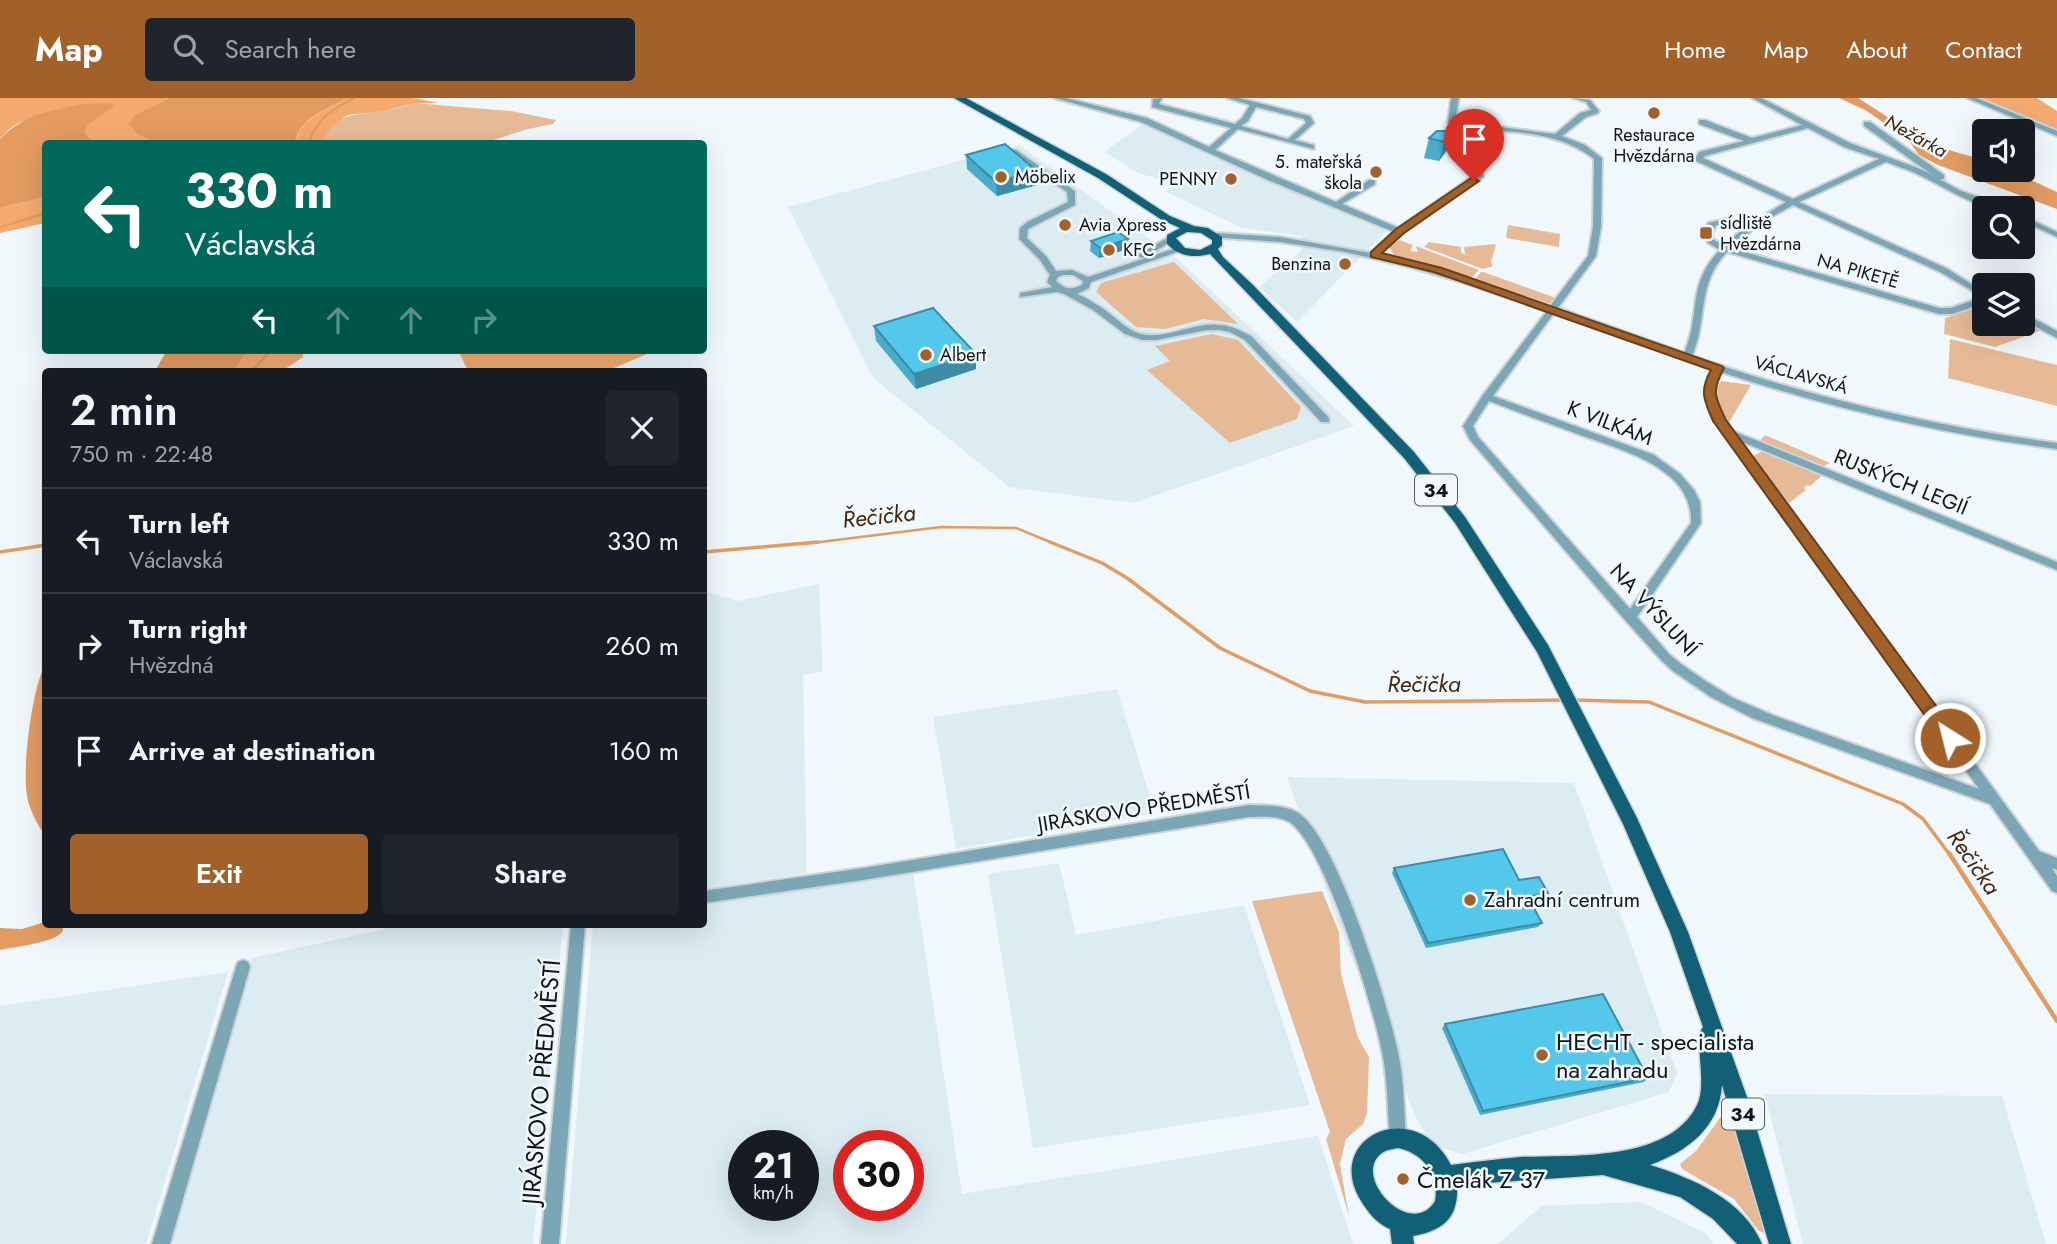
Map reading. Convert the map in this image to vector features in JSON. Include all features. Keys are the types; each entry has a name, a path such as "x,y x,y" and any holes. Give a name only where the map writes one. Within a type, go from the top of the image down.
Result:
{"main road":[{"path":"959,98 1101,176 1166,218 1190,228 1204,230 1215,243 1203,253 1183,251 1171,237 1074,162"},
{"path":"1171,237 1190,228"},
{"name":"34","path":"1215,243 1219,260 1250,287 1360,402 1434,486 1487,562 1565,689 1632,823 1679,932 1738,1100 1780,1244"},
{"name":"34","path":"1183,251 1209,262 1275,316"},
{"path":"1445,1176 1524,1168 1602,1165 1659,1151 1678,1139 1702,1117 1712,1086 1713,1066 1699,988"},
{"path":"1398,1137 1423,1146 1434,1156 1445,1176 1447,1195 1444,1207 1437,1217 1402,1234 1375,1207 1367,1194 1362,1166 1366,1154 1374,1144 1385,1138 1398,1137"},
{"path":"1602,1165 1661,1177 1680,1184 1727,1215 1751,1244"}],"street":[{"path":"1058,98 1144,120 1400,231"},
{"path":"1158,98 1155,105 1311,147"},
{"path":"1231,98 1307,118 1310,123 1290,141"},
{"path":"1455,98 1451,120 1556,136 1581,145 1598,158 1599,179 1592,256 1553,311"},
{"path":"1568,98 1583,115"},
{"path":"1556,136 1595,109 1588,101 1577,98"},
{"path":"1756,98 1847,145 1920,172 1972,198"},
{"path":"1971,98 2057,134"},
{"path":"1209,150 1245,119 1254,104"},
{"path":"1702,122 1749,140 1810,125"},
{"path":"1867,124 1972,196"},
{"path":"1374,254 1400,231 1480,175 1488,126"},
{"name":"NA PIKETĚ","path":"1749,140 1702,154 1699,159 1943,270 1972,288"},
{"path":"1013,152 1071,191 1072,202 1060,212 1034,221 1024,228 1023,239 1042,258 1057,285 1098,309 1124,331 1139,336 1163,336 1200,326 1221,326 1237,330 1248,338 1325,420"},
{"path":"1687,357 1692,347 1698,301 1705,277 1724,249 1748,228 1793,203 1886,159"},
{"path":"1336,205 1372,182"},
{"path":"1724,249 1708,235 1712,223 1725,220 1748,228"},
{"path":"2035,224 2057,235"},
{"path":"1084,281 1135,259 1171,237"},
{"name":"VÁCLAVSKÁ","path":"1215,243 1259,238 1320,244 1374,254 1438,270 1718,368 1855,409 1998,439 2057,446"},
{"name":"NA PIKETĚ","path":"1724,249 1940,311 1952,311 1972,304"},
{"path":"1057,285 1084,281 1183,251"},
{"path":"1042,258 1084,281 1098,309"},
{"path":"1057,285 1068,272"},
{"name":"NA VÝSLUNÍ","path":"1553,311 1469,422 1472,434 1630,618 1679,670 1744,710 1996,801"},
{"path":"2035,323 2057,335"},
{"path":"1718,368 1710,383 1708,396 1714,411 2057,887"},
{"name":"K VILKÁM","path":"1486,397 1650,457 1671,472 1691,495 1698,515 1696,523 1630,618"},
{"name":"RUSKÝCH LEGIÍ","path":"1731,434 2057,566"},
{"name":"JIRÁSKOVO PŘEDMĚSTÍ","path":"707,897 1249,811 1277,812 1297,819 1315,839 1356,938 1391,1057 1398,1137"},
{"path":"2032,854 2057,864"},
{"name":"JIRÁSKOVO PŘEDMĚSTÍ","path":"550,1244 578,928"},
{"path":"162,1244 243,967"}],"shaded area":[{"path":"0,98 169,98 136,115 138,135 149,140 92,140 85,133 88,125 114,106 106,104 46,113 10,128 0,139"},
{"path":"346,98 414,98 439,103 415,103 384,111 347,115 332,126 322,140 296,140 302,127 322,111"},
{"path":"1981,98 2037,98 2057,111 2057,130"},
{"path":"415,103 511,111 556,120 553,124 493,140 322,140 337,121"},
{"path":"1144,123 1214,158 1387,230 1297,322 1259,287 1302,250 1301,236 1240,227 1164,191 1177,184 1138,173 1104,152"},
{"path":"1019,145 1180,261 1354,426 1134,503 1009,487 873,378 788,207"},
{"path":"42,198 42,224 0,233 0,208"},
{"path":"1508,225 1560,234 1559,247 1506,238"},
{"path":"1399,240 1413,245 1410,251 1418,252 1416,246 1479,270 1471,278 1394,255 1389,247"},
{"path":"1429,242 1461,247 1461,253 1476,258 1465,254 1464,247 1496,244 1491,262 1493,266 1483,269 1424,247"},
{"path":"1174,262 1238,324 1204,319 1165,329 1136,327 1096,292 1101,283"},
{"path":"1481,272 1556,298 1551,303 1544,304 1475,280"},
{"path":"1972,309 1972,336 2025,336 1995,347 1944,334 1945,318"},
{"path":"1212,334 1238,340 1301,407 1297,419 1230,443 1147,370 1170,361 1155,346"},
{"path":"1950,339 2057,365 2057,406 1948,378"},
{"path":"245,354 303,354 303,357 286,368 236,368"},
{"path":"460,354 647,354 614,368 467,368"},
{"path":"1721,381 1751,385 1728,424 1713,394"},
{"path":"1765,435 1830,463 1821,467 1759,442"},
{"path":"1763,451 1824,474 1810,486 1807,485 1804,488 1806,490 1789,503 1753,456"},
{"path":"819,584 823,671 803,675 807,873 707,889 707,592 737,601"},
{"path":"1117,689 1155,813 956,849 933,717"},
{"path":"1287,777 1574,783 1677,1073 1669,1092 1462,1154 1438,1147 1430,1141 1417,1120 1337,921"},
{"path":"1059,863 1076,935 1244,905 1310,1105 1033,1148 988,874"},
{"path":"913,872 962,1194 1318,1136 1353,1244 566,1244 593,928 707,928 707,903"},
{"path":"1322,891 1339,932 1341,974 1358,1038 1369,1057 1367,1113 1363,1124 1346,1139 1340,1164 1349,1216 1326,1139 1330,1132 1252,901"},
{"path":"390,928 563,928 533,1244 172,1244 252,958"},
{"path":"228,972 146,1244 0,1244 0,1006"},
{"path":"1765,1094 2002,1096 2046,1244 1803,1244"},
{"path":"1732,1110 1765,1233 1759,1231 1734,1199 1682,1169 1680,1164 1696,1151 1725,1111"},
{"path":"1641,1202 1705,1233 1713,1244 1498,1244 1542,1206"}],"water":[{"path":"169,98 346,98 308,121 296,140 149,140 138,135 129,123 135,115"},
{"name":"Nežárka","path":"1839,98 1858,98 1894,121 1952,151 1972,157 1972,178 1919,155 1909,141 1867,111"},
{"path":"109,103 115,106 88,125 85,133 92,140 42,140 42,198 0,208 0,139 19,124 48,112 82,104"},
{"path":"1984,182 2035,182 2057,192 2057,209 2035,201 2035,196 2022,196"},
{"path":"165,354 245,354 236,368 157,368"},
{"path":"42,671 42,831 29,805 26,782 32,710"},
{"path":"42,923 42,928 63,928 62,932 48,940 0,950 0,928 22,929"}],"building":[{"path":"1437,131 1452,131 1444,142 1429,138"},
{"path":"1005,144 1037,171 996,182 966,155"},
{"path":"1118,232 1128,239 1100,248 1091,241"},
{"name":"Albert","path":"933,308 976,354 914,374 874,326"},
{"name":"Zahradní centrum","path":"1503,849 1519,880 1539,877 1548,893 1528,897 1542,923 1428,943 1394,868"},
{"name":"HECHT - specialista na zahradu","path":"1603,994 1648,1078 1483,1111 1445,1024"}],"waterway":[{"name":"Řečička","path":"310,140 326,116 354,98"},
{"path":"0,227 42,214"},
{"name":"Řečička","path":"255,368 267,354"},
{"name":"Řečička","path":"804,544 941,527 1016,528 1055,544"},
{"name":"Řečička","path":"707,552 818,542"},
{"name":"Řečička","path":"1050,542 1102,563 1127,578 1220,648 1310,691 1365,702 1565,700"},
{"path":"0,552 42,546"},
{"name":"Řečička","path":"1573,700 1649,702 1903,804 1923,819 1950,855"},
{"name":"Řečička","path":"1949,853 2057,1021"}],"place":[{"name":"Restaurace Hvězdárna","path":"1654,113"},
{"name":"5. mateřská škola","path":"1376,172"},
{"name":"Möbelix","path":"1001,177"},
{"name":"PENNY","path":"1231,179"},
{"name":"Avia Xpress","path":"1065,225"},
{"name":"sídliště Hvězdárna","path":"1706,233"},
{"name":"KFC","path":"1109,250"},
{"name":"Benzina","path":"1345,264"},
{"name":"Albert","path":"926,355"},
{"name":"Zahradní centrum","path":"1470,900"},
{"name":"HECHT - specialista na zahradu","path":"1542,1055"},
{"name":"Čmelák Z 37","path":"1403,1179"}],"route":[{"path":"1474,181 1417,218 1374,254 1438,270 1718,368 1710,383 1708,396 1720,421 1950,738"}]}
